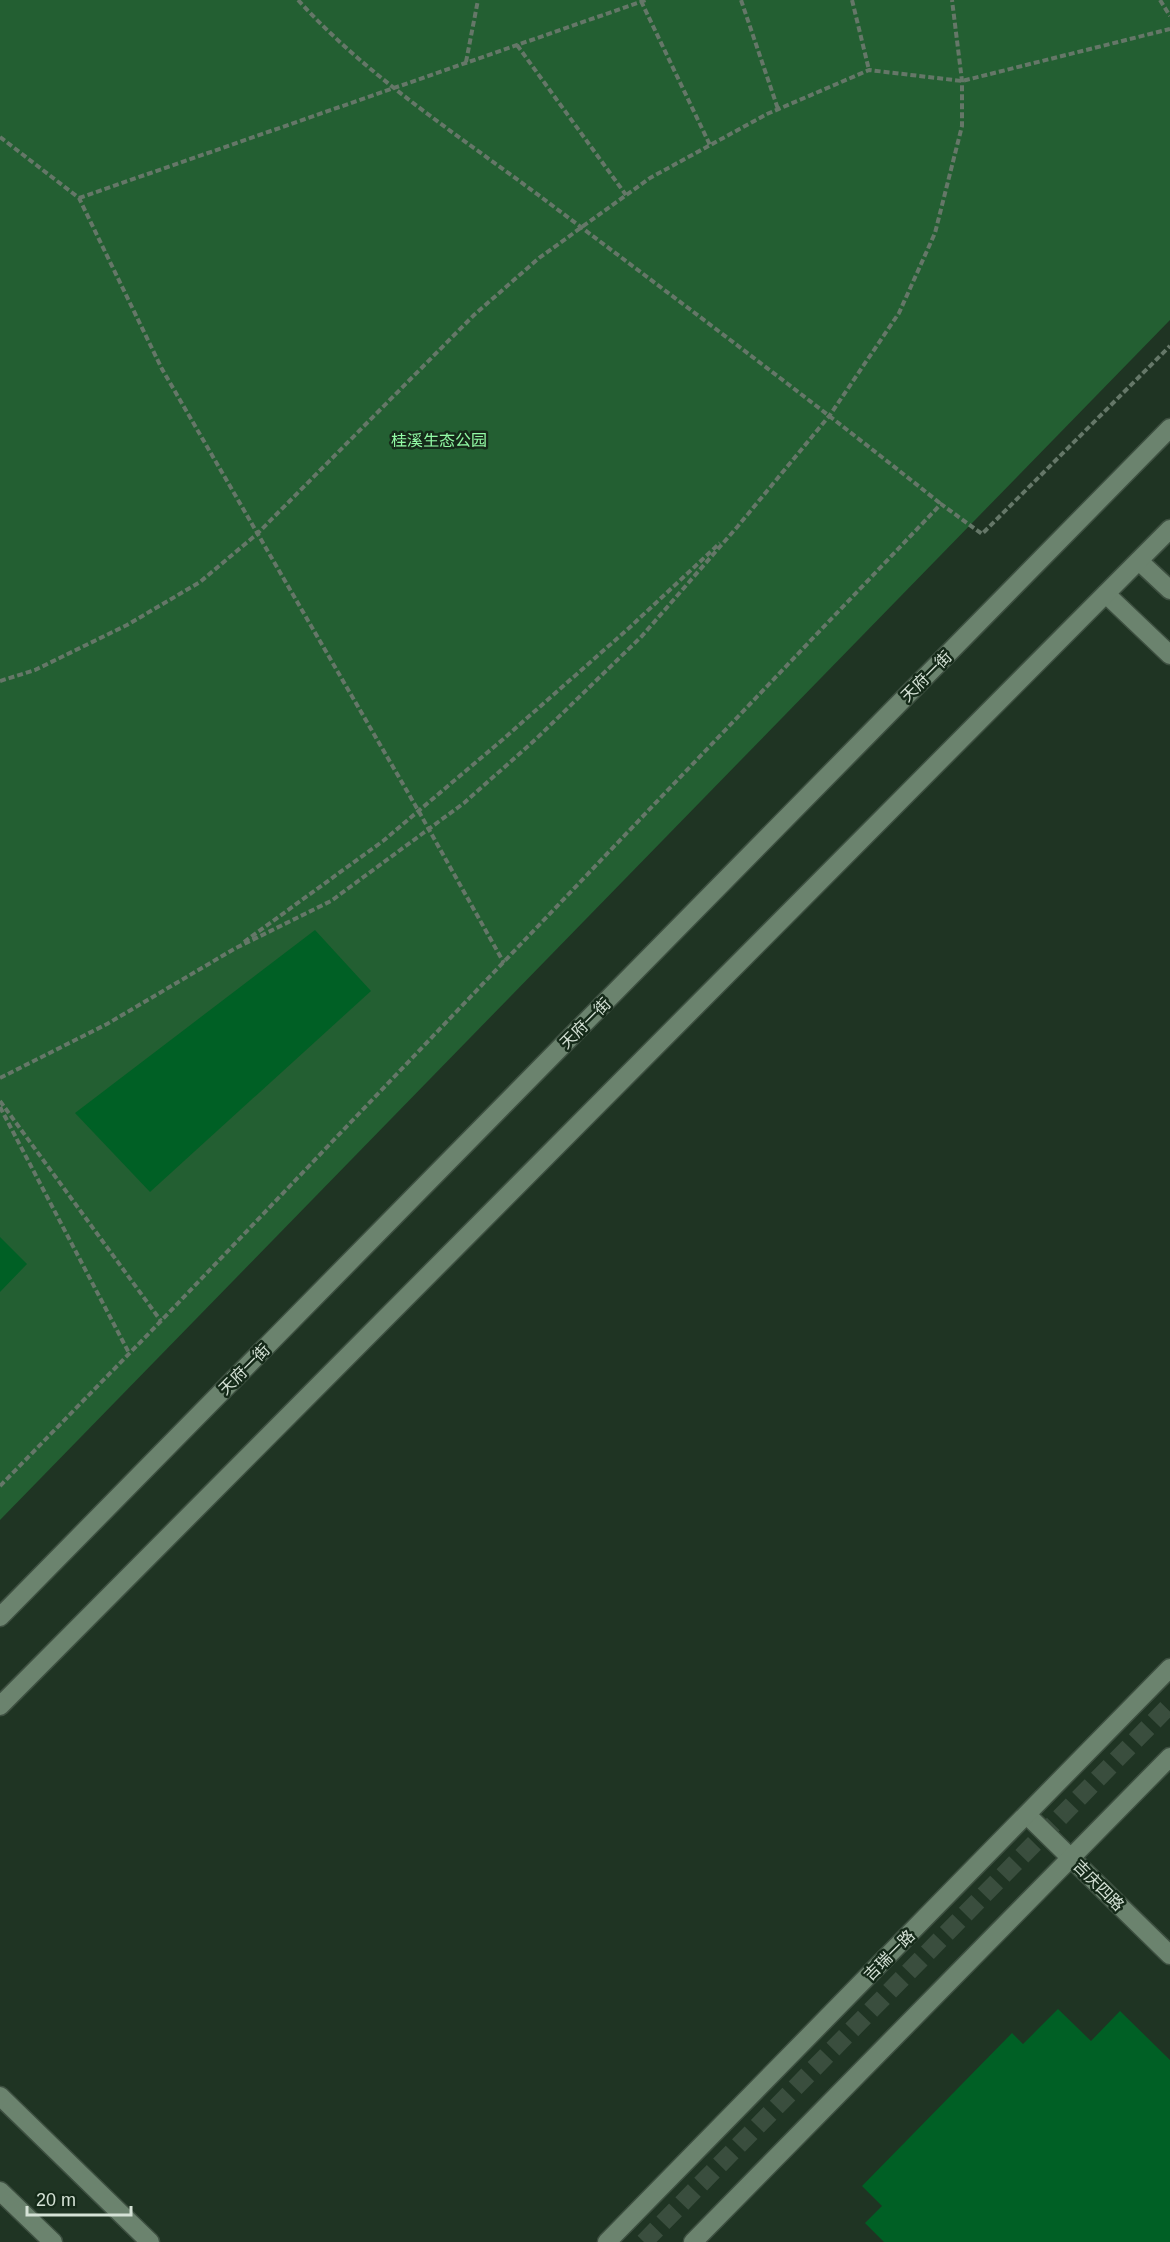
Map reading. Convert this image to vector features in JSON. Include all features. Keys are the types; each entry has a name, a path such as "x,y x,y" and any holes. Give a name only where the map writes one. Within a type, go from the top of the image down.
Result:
{"main road":[{"name":"天府一街","path":"0,1617 1170,428"},
{"path":"0,1706 1170,529"},
{"path":"1139,561 1170,590"},
{"path":"1106,594 1170,655"},
{"name":"吉瑞一路","path":"607,2242 1170,1668"},
{"path":"693,2242 1170,1757"},
{"name":"吉庆四路","path":"1027,1815 1170,1955"},
{"path":"0,2097 150,2242"},
{"path":"0,2191 53,2242"}],"path":[{"path":"298,0 322,26 396,88 830,415 982,534 1170,346"},
{"path":"465,63 478,0"},
{"path":"79,198 646,0"},
{"path":"741,0 778,109"},
{"path":"852,0 869,70"},
{"path":"0,1078 106,1024 234,949 332,901 464,803 536,739 642,636 738,526 830,415 899,313 935,233 962,126 962,81 952,0"},
{"path":"1160,0 1170,16"},
{"path":"641,1 710,145"},
{"path":"0,681 35,670 127,625 200,582 257,534 474,315 539,258 650,178 778,109 869,70 962,81 1170,29"},
{"path":"517,45 626,196"},
{"path":"0,137 79,198 162,369 418,810 504,963"},
{"path":"0,1486 161,1321 941,504"},
{"path":"234,949 383,841 629,628 738,526"},
{"path":"0,1101 161,1321"},
{"path":"0,1107 129,1353"}],"green space":[{"name":"桂溪生态公园","path":"0,0 1170,0 1170,320 0,1520"}],"building":[{"path":"315,930 371,991 150,1192 75,1113"},
{"path":"0,1237 27,1264 0,1292"},
{"path":"1058,2009 1091,2041 1120,2011 1170,2060 1170,2242 884,2242 865,2223 882,2206 862,2186 1012,2033 1023,2044"}],"tunnel":[{"path":"644,2242 1170,1705"}]}
